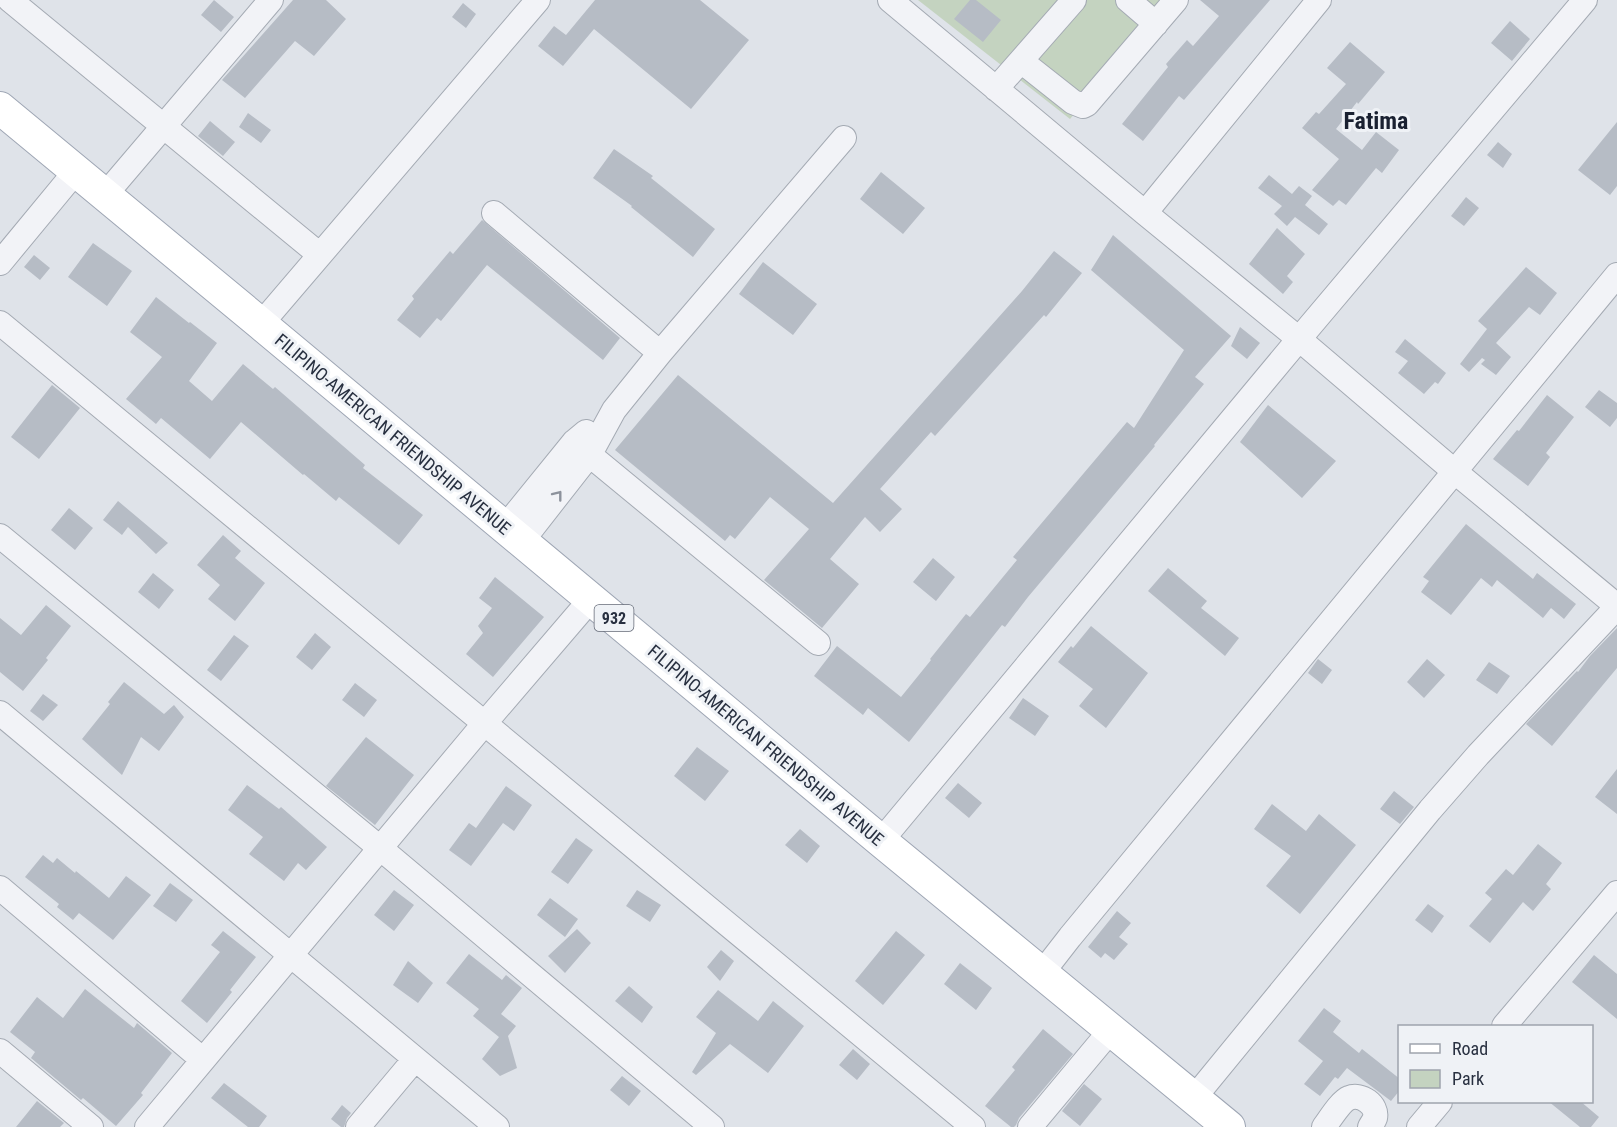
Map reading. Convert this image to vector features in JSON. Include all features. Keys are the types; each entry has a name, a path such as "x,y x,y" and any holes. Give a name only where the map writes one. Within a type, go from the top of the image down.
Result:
{"main road":[{"name":"FILIPINO-AMERICAN FRIENDSHIP AVENUE","path":"0,108 881,841 1229,1127"}],"street":[{"path":"0,12 10,0 320,255"},
{"path":"105,195 271,0"},
{"path":"261,324 538,0"},
{"path":"890,0 1617,606 1430,810 1194,1098"},
{"path":"996,89 1074,0"},
{"path":"1128,0 1156,24"},
{"path":"1021,61 1073,102 1083,106 1176,0"},
{"path":"1144,213 1318,0"},
{"path":"881,841 1585,0"},
{"path":"514,534 660,353 844,138"},
{"path":"0,263 76,171"},
{"path":"494,213 660,353"},
{"path":"1042,973 1617,275"},
{"path":"0,323 973,1127"},
{"path":"582,448 818,643"},
{"path":"0,536 380,848 712,1127"},
{"path":"147,1127 591,599"},
{"path":"0,713 497,1127"},
{"path":"0,888 203,1060"},
{"path":"1505,1025 1617,893"},
{"path":"1030,1127 1111,1030"},
{"path":"0,1051 92,1127"},
{"path":"358,1127 415,1059"},
{"path":"1324,1127 1345,1100 1358,1096 1370,1104 1374,1110 1375,1118 1370,1127"},
{"path":"1419,1127 1438,1103"}],"green space":[{"path":"918,0 1169,0 1070,119"}],"building":[{"path":"214,0 234,17 221,32 201,15"},
{"path":"293,0 326,0 346,19 314,56 295,41 245,98 222,80"},
{"path":"595,0 700,0 749,40 691,109 594,29 563,66 538,46 554,26 566,35"},
{"path":"970,0 976,0 1001,20 983,42 954,19"},
{"path":"1200,0 1270,0 1184,100 1179,96 1143,141 1122,124 1168,67 1166,64 1187,40 1193,46 1219,16"},
{"path":"463,3 476,14 466,28 452,17"},
{"path":"1510,21 1530,39 1512,61 1491,43"},
{"path":"1350,42 1385,72 1336,129 1362,150 1376,132 1399,150 1382,173 1376,168 1346,205 1339,200 1333,206 1312,190 1339,159 1302,128 1316,112 1319,114 1346,84 1327,68"},
{"path":"248,113 271,130 261,143 239,127"},
{"path":"210,121 235,142 223,156 198,136"},
{"path":"1617,122 1617,186 1610,195 1578,170"},
{"path":"1498,142 1512,154 1503,168 1487,155"},
{"path":"614,149 653,176 651,178 715,229 693,257 632,206 593,178"},
{"path":"881,172 925,208 903,234 860,199"},
{"path":"1269,175 1292,194 1299,186 1312,196 1305,205 1328,224 1319,235 1295,217 1287,226 1274,214 1282,206 1258,188"},
{"path":"1466,197 1479,208 1464,226 1451,216"},
{"path":"482,220 620,338 603,360 487,265 441,321 437,318 420,338 397,320 414,299 412,296 450,251 453,254"},
{"path":"1277,228 1305,254 1287,276 1293,282 1283,294 1249,264"},
{"path":"1113,235 1231,336 1195,377 1204,384 1155,446 1005,627 1002,625 909,742 868,708 863,715 814,676 837,646 901,697 966,614 970,617 1017,560 1013,557 1127,422 1134,428 1184,350 1091,270"},
{"path":"93,243 132,271 107,306 68,277"},
{"path":"1054,251 1082,273 1046,317 1044,315 935,436 931,432 880,489 902,509 880,532 865,517 830,559 859,584 822,628 764,580 809,529 770,497 735,539 730,535 725,541 615,450 678,375 833,503 1022,291"},
{"path":"34,255 50,268 40,280 24,267"},
{"path":"763,262 817,304 793,335 739,294"},
{"path":"1526,267 1557,293 1540,315 1529,307 1496,343 1511,357 1496,375 1481,364 1485,360 1482,358 1469,372 1460,364 1487,329 1478,321"},
{"path":"156,297 217,343 189,381 212,401 243,364 273,389 275,387 365,465 363,468 423,515 399,545 339,497 336,501 241,422 210,459 161,418 156,424 126,399 162,357 130,332"},
{"path":"1240,327 1260,343 1247,359 1231,346"},
{"path":"1405,339 1446,373 1438,384 1435,382 1424,394 1398,373 1408,361 1395,352"},
{"path":"52,385 80,408 39,459 11,437"},
{"path":"1599,390 1617,403 1617,418 1610,427 1585,407"},
{"path":"1547,395 1574,417 1546,453 1550,457 1528,486 1493,459 1517,430 1519,431"},
{"path":"1268,405 1336,461 1302,498 1240,442"},
{"path":"118,501 168,543 156,554 128,527 122,535 103,520"},
{"path":"69,508 93,528 75,550 51,530"},
{"path":"1466,524 1533,579 1537,573 1576,604 1564,619 1551,608 1543,618 1497,580 1492,587 1481,578 1451,615 1421,592 1429,581 1423,577"},
{"path":"223,535 241,551 235,558 265,583 235,621 208,599 220,585 197,565"},
{"path":"933,558 955,577 936,601 913,582"},
{"path":"1168,568 1207,601 1201,608 1239,638 1225,656 1148,591"},
{"path":"153,573 174,590 159,609 138,592"},
{"path":"495,577 544,617 493,677 466,654 483,633 478,626 492,608 479,598"},
{"path":"46,605 71,626 23,691 0,672 0,618 21,635"},
{"path":"1091,626 1148,673 1106,728 1079,706 1093,689 1058,662"},
{"path":"1617,628 1617,668 1552,746 1526,724 1578,672"},
{"path":"315,633 331,647 312,670 296,657"},
{"path":"234,635 249,646 221,681 207,670"},
{"path":"1318,659 1332,670 1322,684 1308,673"},
{"path":"1427,659 1445,675 1424,698 1407,682"},
{"path":"1489,662 1510,676 1497,694 1476,680"},
{"path":"124,682 164,714 174,705 184,717 159,751 141,737 122,775 82,739"},
{"path":"355,683 377,700 364,717 342,700"},
{"path":"43,694 58,705 43,721 30,711"},
{"path":"1023,698 1049,716 1035,736 1009,718"},
{"path":"366,737 414,775 375,825 326,786"},
{"path":"697,747 729,771 705,801 674,776"},
{"path":"1617,769 1617,814 1595,797"},
{"path":"958,783 982,803 969,818 945,798"},
{"path":"247,785 279,809 281,807 327,847 306,870 298,863 284,881 249,854 263,837 228,810"},
{"path":"506,786 532,805 514,831 503,823 471,866 449,850 469,823 476,828"},
{"path":"1394,791 1414,807 1400,824 1380,809"},
{"path":"1272,804 1306,831 1319,814 1356,845 1300,914 1266,886 1291,856 1254,829"},
{"path":"800,829 820,846 807,863 785,845"},
{"path":"576,838 593,850 568,884 551,872"},
{"path":"1538,844 1562,863 1546,884 1551,889 1533,911 1523,902 1490,943 1469,926 1492,899 1485,893 1506,869 1513,875"},
{"path":"43,855 53,863 57,858 109,898 126,876 151,895 113,940 79,913 73,920 57,907 59,904 25,877"},
{"path":"170,883 193,900 176,922 153,906"},
{"path":"394,890 414,905 394,931 374,915"},
{"path":"637,890 661,905 650,922 626,906"},
{"path":"550,898 578,919 565,937 537,915"},
{"path":"1428,904 1444,916 1432,933 1415,920"},
{"path":"1117,911 1131,923 1119,937 1128,944 1114,960 1105,953 1101,958 1088,947"},
{"path":"577,929 591,943 565,973 548,956"},
{"path":"223,931 256,957 207,1023 181,1001 220,952 211,945"},
{"path":"896,931 925,955 883,1005 855,981"},
{"path":"721,950 734,961 720,981 707,967"},
{"path":"469,954 502,980 506,975 522,988 501,1014 516,1026 508,1036 517,1068 500,1076 482,1059 499,1037 473,1016 479,1009 446,983"},
{"path":"1594,955 1617,974 1617,1019 1572,982"},
{"path":"408,961 433,983 418,1003 393,985"},
{"path":"960,963 992,988 976,1010 944,984"},
{"path":"629,986 653,1007 642,1023 615,1001"},
{"path":"85,989 134,1028 137,1023 172,1053 141,1093 143,1095 116,1126 31,1058 35,1052 10,1032 37,997 63,1018"},
{"path":"718,990 758,1021 773,1001 804,1026 768,1073 730,1044 696,1075 692,1072 716,1033 696,1017"},
{"path":"1324,1008 1341,1021 1333,1032 1359,1053 1362,1049 1398,1077 1398,1092 1391,1101 1347,1068 1338,1079 1335,1077 1320,1096 1304,1084 1323,1061 1298,1041"},
{"path":"1043,1029 1073,1054 1019,1118 1016,1125 1011,1127 985,1106 1015,1070 1012,1067"},
{"path":"853,1049 870,1064 857,1080 839,1065"},
{"path":"622,1076 641,1091 629,1106 610,1090"},
{"path":"224,1083 267,1116 259,1127 248,1127 211,1098"},
{"path":"1084,1084 1102,1099 1080,1126 1062,1111"},
{"path":"37,1101 64,1123 60,1127 16,1127"},
{"path":"1550,1103 1582,1103 1599,1117 1591,1127 1580,1127"},
{"path":"342,1105 351,1113 344,1127 331,1119"}],"district":[{"name":"Fatima","path":"1376,121"}]}
